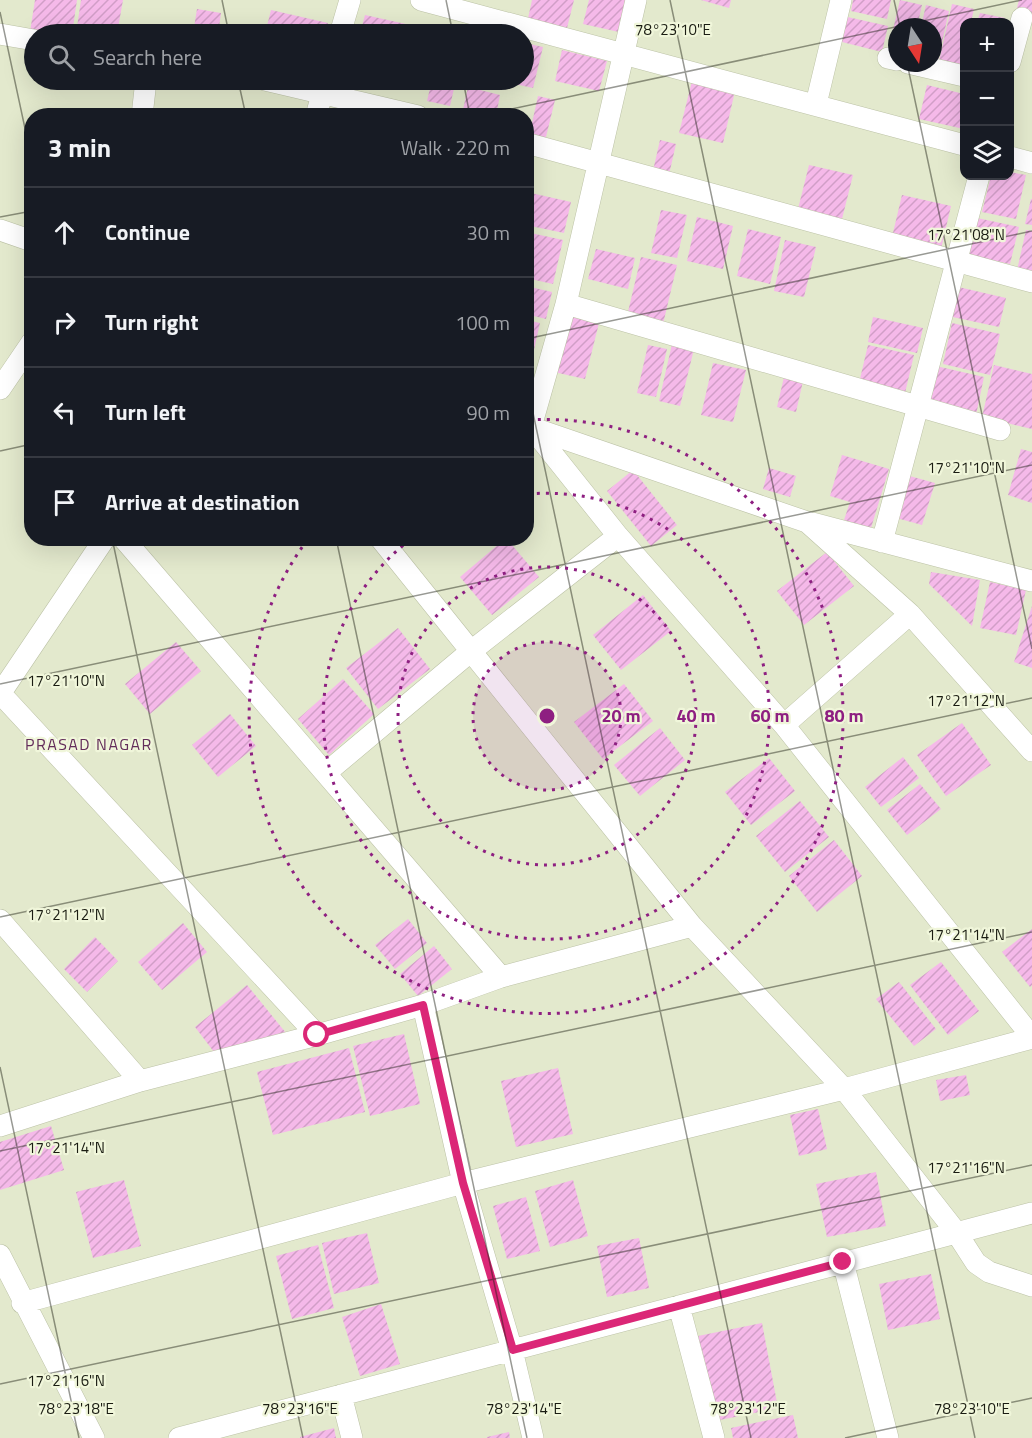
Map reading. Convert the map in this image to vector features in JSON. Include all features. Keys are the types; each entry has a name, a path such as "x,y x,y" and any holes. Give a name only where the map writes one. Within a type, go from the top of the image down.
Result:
{"street":[{"path":"343,24 350,0"},
{"path":"421,0 513,24"},
{"path":"534,410 566,304 597,161 636,0"},
{"path":"816,104 841,0"},
{"path":"1014,47 1022,18"},
{"path":"534,30 960,144"},
{"path":"0,34 24,38"},
{"path":"942,71 960,75"},
{"path":"143,108 145,90"},
{"path":"318,108 323,90"},
{"path":"339,90 394,108"},
{"path":"534,145 957,264 1032,282"},
{"path":"1014,158 1032,163"},
{"path":"882,542 979,180"},
{"path":"0,230 24,238"},
{"path":"566,304 1000,430"},
{"path":"0,389 24,354"},
{"path":"534,428 807,522 1032,581"},
{"path":"22,1303 463,1183 844,1089 1032,1038 784,725 618,536 534,432"},
{"path":"807,522 910,614 1032,751"},
{"path":"327,772 470,652 618,536"},
{"path":"100,546 0,693 317,1035"},
{"path":"130,546 327,772 501,977"},
{"path":"386,546 692,926 844,1089 956,1232 976,1263 989,1272 1032,1286"},
{"path":"784,725 910,614"},
{"path":"0,920 140,1081"},
{"path":"0,1126 140,1081 317,1035 423,1005 501,977 692,926"},
{"path":"423,1005 463,1183 513,1350 533,1438"},
{"path":"179,1438 1032,1213"},
{"path":"0,1255 22,1303 94,1438"},
{"path":"843,1262 888,1438"},
{"path":"679,1306 714,1438"},
{"path":"341,1395 352,1438"}],"building":[{"path":"35,0 77,0 73,24 31,24"},
{"path":"81,0 123,0 119,24 77,24"},
{"path":"532,0 574,0 566,32 527,23"},
{"path":"589,0 627,0 619,32 583,24"},
{"path":"701,0 731,0 729,8"},
{"path":"853,0 891,0 887,19 851,11"},
{"path":"900,0 922,5 919,18 896,18"},
{"path":"1019,0 1032,0 1032,13 1017,8"},
{"path":"952,4 974,9 972,18 960,18 960,66 942,62 942,48"},
{"path":"926,5 949,11 942,42 942,18 923,18"},
{"path":"197,9 221,13 219,24 195,24"},
{"path":"271,10 328,23 328,24 268,24"},
{"path":"980,13 1005,18 978,18"},
{"path":"365,15 406,24 363,24"},
{"path":"843,16 888,26 882,52 838,41"},
{"path":"534,45 543,47 534,84"},
{"path":"562,50 607,61 599,91 555,81"},
{"path":"692,81 735,91 723,143 679,133"},
{"path":"927,85 960,93 960,128 919,119"},
{"path":"430,90 454,90 450,106 427,101"},
{"path":"467,90 480,90 500,95 498,108 463,108"},
{"path":"538,96 555,100 544,145 534,142 534,114"},
{"path":"660,140 676,144 668,179 652,175"},
{"path":"809,165 853,175 840,227 796,217"},
{"path":"1014,173 1026,175 1016,219 982,212 990,180 1014,180"},
{"path":"534,194 571,202 564,233 534,227"},
{"path":"902,195 951,206 941,249 892,237"},
{"path":"1032,199 1032,225 1025,224"},
{"path":"661,210 687,215 677,258 651,253"},
{"path":"697,217 733,226 723,269 687,261"},
{"path":"977,218 1019,227 1010,264 968,255"},
{"path":"748,229 781,237 770,284 737,276"},
{"path":"1026,230 1032,231 1032,279 1016,275"},
{"path":"534,234 563,240 553,284 534,280"},
{"path":"785,240 816,247 804,297 774,291"},
{"path":"596,249 635,258 628,289 588,279"},
{"path":"641,257 677,265 663,324 627,316"},
{"path":"954,286 1006,298 999,327 948,316"},
{"path":"534,288 552,292 546,319 534,316"},
{"path":"567,316 599,323 585,379 554,372"},
{"path":"873,317 923,328 917,353 868,342"},
{"path":"534,322 540,323 534,350"},
{"path":"952,323 1000,334 990,375 943,364"},
{"path":"672,344 694,349 680,406 659,401"},
{"path":"648,345 667,349 656,397 637,393"},
{"path":"868,345 914,355 905,393 859,383"},
{"path":"713,363 746,370 733,422 701,415"},
{"path":"994,365 1032,374 1032,429 982,417"},
{"path":"936,366 984,377 976,415 927,403"},
{"path":"784,377 803,381 796,412 777,407"},
{"path":"1021,449 1032,452 1032,503 1008,495"},
{"path":"842,455 889,469 871,528 844,520 850,502 830,496"},
{"path":"769,468 796,476 790,497 763,489"},
{"path":"633,470 677,525 651,546 607,491"},
{"path":"906,475 935,483 922,525 893,517"},
{"path":"497,546 513,546 539,577 492,615 460,577"},
{"path":"827,552 854,586 804,625 777,591"},
{"path":"931,572 980,580 972,626 929,584"},
{"path":"990,582 1026,590 1016,635 980,628"},
{"path":"643,595 671,631 621,670 593,635"},
{"path":"1032,606 1032,668 1014,662"},
{"path":"398,628 430,669 378,709 346,668"},
{"path":"176,642 201,671 150,714 125,684"},
{"path":"343,679 374,714 329,755 298,719"},
{"path":"624,684 653,721 603,759 574,722"},
{"path":"230,714 256,746 218,777 192,745"},
{"path":"962,723 991,765 946,796 917,755"},
{"path":"660,728 685,760 640,796 614,765"},
{"path":"903,757 919,778 881,807 865,787"},
{"path":"769,758 795,791 751,825 725,792"},
{"path":"920,784 941,809 907,835 887,810"},
{"path":"800,801 829,837 785,872 756,836"},
{"path":"834,840 862,876 817,912 789,876"},
{"path":"408,919 427,943 395,969 375,945"},
{"path":"183,923 207,952 162,990 138,962"},
{"path":"1032,929 1032,985 1030,987 1002,952"},
{"path":"95,937 118,961 87,992 64,969"},
{"path":"434,946 452,969 418,996 400,974"},
{"path":"941,962 979,1011 948,1035 910,985"},
{"path":"899,982 936,1029 914,1046 876,999"},
{"path":"247,985 286,1033 214,1052 195,1027"},
{"path":"404,1034 420,1104 370,1116 353,1046"},
{"path":"349,1048 365,1112 273,1135 257,1072"},
{"path":"558,1068 573,1134 516,1147 501,1081"},
{"path":"966,1075 970,1095 940,1101 936,1080"},
{"path":"818,1109 827,1149 799,1156 790,1115"},
{"path":"51,1126 64,1170 0,1190 0,1142"},
{"path":"876,1172 886,1226 827,1237 816,1184"},
{"path":"124,1180 141,1246 93,1258 76,1192"},
{"path":"573,1180 588,1236 550,1247 535,1191"},
{"path":"526,1197 540,1251 507,1259 493,1206"},
{"path":"367,1233 379,1283 334,1294 322,1243"},
{"path":"639,1238 649,1288 607,1297 597,1246"},
{"path":"318,1245 334,1308 292,1319 276,1256"},
{"path":"931,1274 940,1319 888,1330 879,1284"},
{"path":"381,1304 400,1364 360,1376 342,1317"},
{"path":"762,1323 778,1408 715,1421 698,1336"},
{"path":"793,1415 798,1438 733,1438 731,1428"},
{"path":"334,1428 336,1438 300,1438 300,1437"},
{"path":"509,1432 510,1438 487,1438 487,1437"}],"district":[{"name":"PRASAD NAGAR","path":"89,744"}],"route":[{"path":"317,1035 423,1005 463,1183 513,1350 843,1262"}]}
